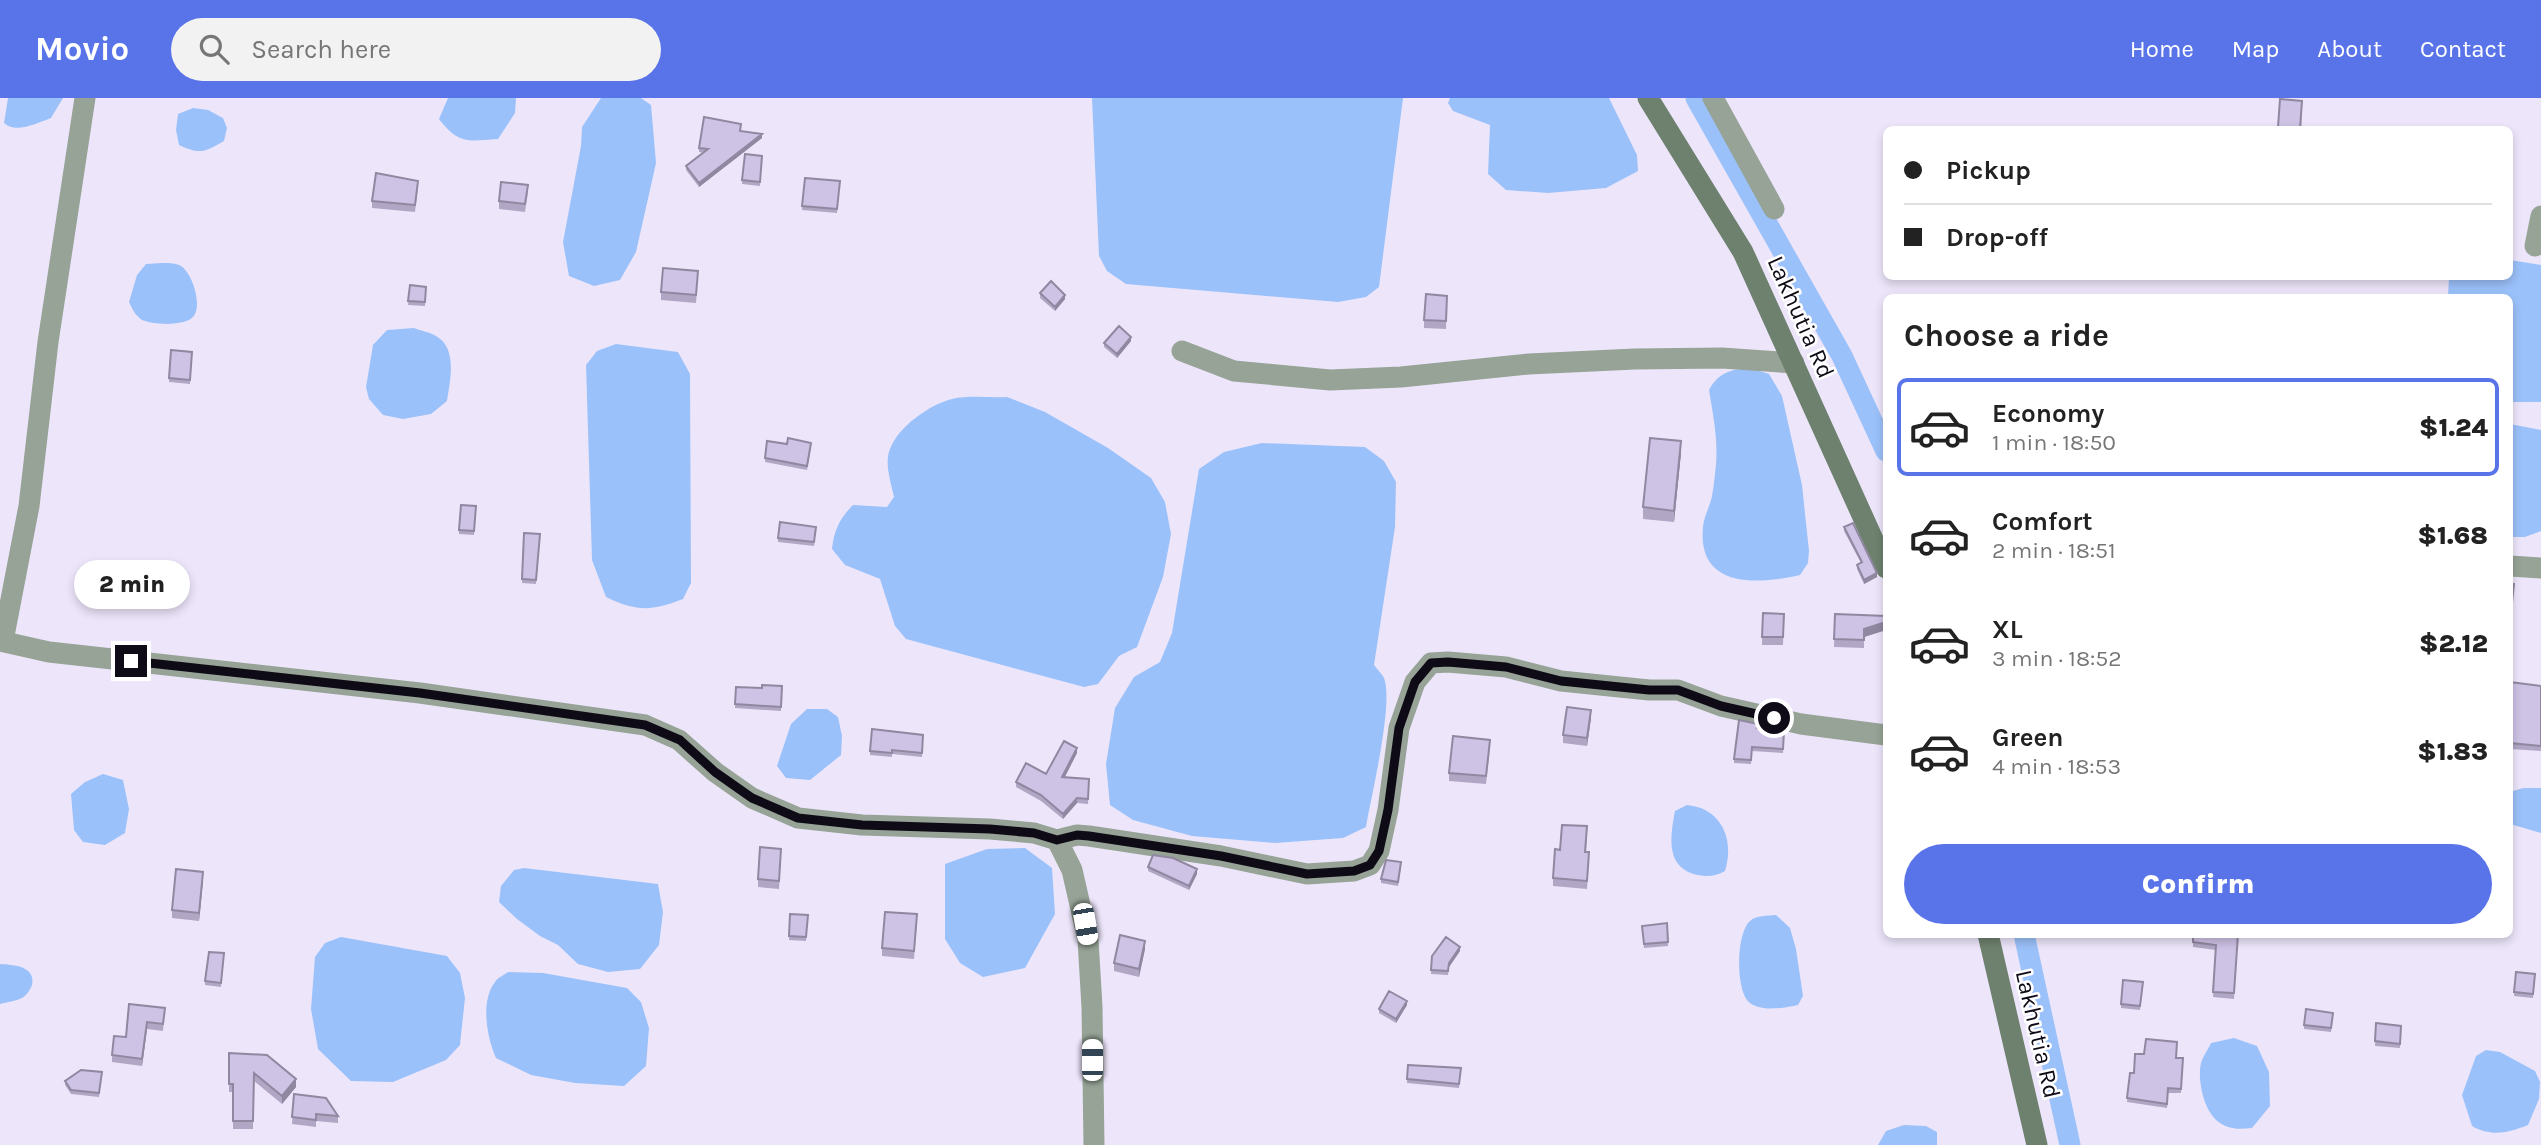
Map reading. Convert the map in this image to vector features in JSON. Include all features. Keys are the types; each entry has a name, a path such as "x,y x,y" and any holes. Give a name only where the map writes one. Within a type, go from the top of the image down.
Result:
{"street":[{"path":"85,98 48,342 29,506 1,641 49,652 420,693 645,725 680,740 715,772 752,798 798,818 862,825 990,829 1034,833 1057,840 1077,835 1089,836 1221,856 1307,874 1354,871 1370,865 1379,851 1388,810 1399,728 1415,682 1431,663 1506,667 1561,681 1649,690 1678,690 1721,706 1801,724 1883,735"},
{"name":"Lakhutia Rd","path":"1647,98 1743,251 1883,561"},
{"path":"1713,98 1774,209"},
{"path":"2535,246 2541,216"},
{"path":"1182,351 1234,371 1330,380 1401,377 1529,364 1634,359 1722,358 1794,363"},
{"path":"2513,566 2541,568"},
{"path":"1057,840 1072,870 1088,940 1094,1145"},
{"name":"Lakhutia Rd","path":"1989,938 2037,1145"}],"water":[{"path":"8,98 63,98 51,118 14,128 4,123"},
{"path":"448,98 516,98 515,113 498,139 465,140 452,133 439,119"},
{"path":"601,98 641,98 651,105 656,163 636,252 620,280 594,286 569,276 563,242 581,146 582,127"},
{"path":"1092,98 1403,98 1379,287 1366,297 1338,302 1126,284 1107,271 1099,256"},
{"path":"1450,98 1609,98 1637,155 1638,171 1606,188 1548,193 1506,190 1488,174 1490,125 1453,111 1448,103"},
{"path":"193,108 208,110 223,118 227,128 224,141 202,151 179,145 176,130 178,114"},
{"path":"2513,260 2541,265 2541,402 2513,402 2513,294 2448,294 2449,280 2513,280"},
{"path":"173,263 184,268 192,281 197,306 192,318 187,321 167,324 147,322 138,316 129,302 137,275 146,264"},
{"path":"414,328 436,336 447,348 451,366 447,401 431,414 403,419 383,415 369,399 366,387 373,345 387,330"},
{"path":"616,344 678,352 690,374 691,583 683,599 653,608 627,605 606,597 592,560 586,365 597,351"},
{"path":"1750,368 1769,374 1782,396 1802,485 1809,551 1808,563 1800,575 1765,580 1733,578 1719,572 1709,562 1704,547 1703,527 1712,496 1716,454 1709,390 1726,373"},
{"path":"1007,397 1045,412 1108,448 1151,478 1165,502 1171,534 1163,577 1137,647 1119,656 1098,684 1084,687 906,639 895,626 880,579 845,565 832,549 838,525 853,505 887,507 894,497 888,455 894,440 908,425 925,411 952,399"},
{"path":"2513,425 2541,430 2541,531 2525,537 2513,537"},
{"path":"1262,443 1365,447 1384,461 1396,482 1395,527 1374,665 1384,678 1386,690 1384,728 1366,827 1343,838 1275,843 1192,836 1133,820 1110,805 1106,764 1115,708 1134,677 1160,662 1172,633 1199,469 1224,452"},
{"path":"807,709 827,709 838,717 842,736 841,755 810,780 786,778 777,766 791,724"},
{"path":"103,774 123,780 129,809 125,833 105,845 83,842 74,830 71,794 85,782"},
{"path":"2541,788 2541,833 2513,825 2513,791"},
{"path":"1687,805 1709,812 1722,827 1728,859 1722,873 1712,876 1698,875 1687,871 1675,859 1671,841 1675,811"},
{"path":"1025,848 1052,868 1055,914 1025,968 983,977 960,963 945,939 945,864 987,849"},
{"path":"524,868 658,884 663,912 659,945 640,969 608,972 578,964 558,945 540,936 499,902 501,886 514,870"},
{"path":"1776,915 1790,928 1803,996 1798,1005 1767,1008 1755,1006 1745,997 1740,975 1740,949 1745,928 1750,921"},
{"path":"341,937 447,956 460,973 465,998 460,1045 446,1060 393,1082 351,1081 318,1049 311,1009 315,957 325,943"},
{"path":"0,964 23,968 31,974 32,985 24,997 0,1004"},
{"path":"508,972 543,973 627,988 641,1002 649,1028 646,1066 624,1086 575,1083 531,1075 496,1058 490,1040 486,1009 490,990 496,981"},
{"path":"2234,1038 2257,1046 2269,1072 2270,1106 2252,1128 2232,1128 2220,1123 2210,1112 2201,1087 2201,1063 2211,1043"},
{"path":"2486,1050 2500,1052 2535,1071 2540,1082 2539,1099 2528,1125 2500,1133 2486,1132 2472,1126 2462,1095 2476,1056"},
{"path":"1904,1125 1926,1126 1937,1132 1937,1145 1878,1145 1886,1131"}],"building":[{"path":"2280,99 2302,101 2300,126 2278,126"},
{"path":"704,117 741,124 740,131 762,134 699,183 686,166 708,149 699,148"},
{"path":"745,154 762,156 760,182 742,180"},
{"path":"376,173 418,181 415,205 372,201"},
{"path":"805,178 840,181 837,209 802,206"},
{"path":"501,182 528,185 525,204 499,201"},
{"path":"663,268 698,271 696,295 661,292"},
{"path":"1051,281 1065,295 1055,307 1040,293"},
{"path":"410,285 426,287 425,302 408,301"},
{"path":"1426,294 1447,296 1446,321 1424,320"},
{"path":"1119,326 1131,337 1117,354 1104,343"},
{"path":"171,350 192,352 190,380 169,378"},
{"path":"788,438 811,443 807,466 765,458 767,441 787,444"},
{"path":"1650,438 1681,441 1674,511 1643,507"},
{"path":"461,505 476,506 474,531 459,530"},
{"path":"780,522 816,527 814,542 778,538"},
{"path":"1853,523 1877,573 1864,580 1857,565 1862,562 1844,527"},
{"path":"524,533 540,534 536,580 522,579"},
{"path":"1763,613 1784,614 1783,637 1762,637"},
{"path":"1835,614 1883,616 1883,623 1864,629 1864,640 1834,639"},
{"path":"2513,682 2541,686 2541,746 2513,743"},
{"path":"762,685 782,686 781,707 735,704 736,687 762,688"},
{"path":"1567,707 1591,710 1587,738 1563,735"},
{"path":"1739,720 1758,724 1757,728 1784,731 1783,749 1752,747 1751,760 1734,759"},
{"path":"872,729 923,735 922,753 870,751"},
{"path":"1453,736 1490,740 1486,776 1449,773"},
{"path":"1064,741 1077,748 1062,777 1089,779 1088,799 1077,798 1063,814 1041,795 1016,782 1026,763 1046,774"},
{"path":"1562,825 1587,826 1587,881 1553,878 1555,849 1560,850"},
{"path":"760,847 781,849 779,881 758,879"},
{"path":"1153,855 1173,858 1197,869 1189,886 1148,867"},
{"path":"1386,860 1401,862 1398,882 1381,879"},
{"path":"176,869 203,872 199,913 172,910"},
{"path":"885,912 917,914 914,951 882,948"},
{"path":"790,914 808,915 806,937 789,936"},
{"path":"1667,923 1668,942 1644,944 1642,926"},
{"path":"1120,935 1145,941 1139,969 1114,963"},
{"path":"1446,937 1460,947 1449,963 1448,971 1431,970 1432,956"},
{"path":"2193,938 2238,938 2234,993 2213,992 2216,945 2193,942"},
{"path":"209,952 224,953 221,983 205,981"},
{"path":"2516,972 2535,974 2533,994 2514,992"},
{"path":"2123,980 2143,982 2140,1006 2121,1004"},
{"path":"1389,991 1407,1001 1396,1019 1379,1009"},
{"path":"129,1004 165,1008 163,1024 147,1022 142,1059 112,1055 114,1036 126,1037"},
{"path":"2306,1009 2333,1013 2331,1028 2304,1025"},
{"path":"2376,1023 2401,1026 2400,1044 2375,1041"},
{"path":"2146,1039 2177,1042 2176,1058 2183,1058 2181,1089 2168,1088 2167,1104 2127,1098 2130,1073 2134,1073 2135,1054 2144,1054"},
{"path":"229,1053 267,1055 296,1079 282,1096 254,1073 253,1121 233,1121 233,1084 229,1084"},
{"path":"1408,1065 1461,1068 1459,1084 1407,1079"},
{"path":"81,1070 102,1072 99,1093 71,1090 65,1081"},
{"path":"294,1094 326,1098 338,1116 316,1114 316,1120 292,1117"}],"waterway":[{"path":"1696,98 1842,356 1883,445"},
{"path":"2025,938 2070,1145"}],"route":[{"path":"131,661 420,693 645,725 680,740 715,772 752,798 798,818 862,825 990,829 1034,833 1057,840 1077,835 1089,836 1221,856 1307,874 1354,871 1370,865 1379,851 1388,810 1399,728 1415,682 1431,663 1506,667 1561,681 1649,690 1678,690 1721,706 1774,718"}]}
